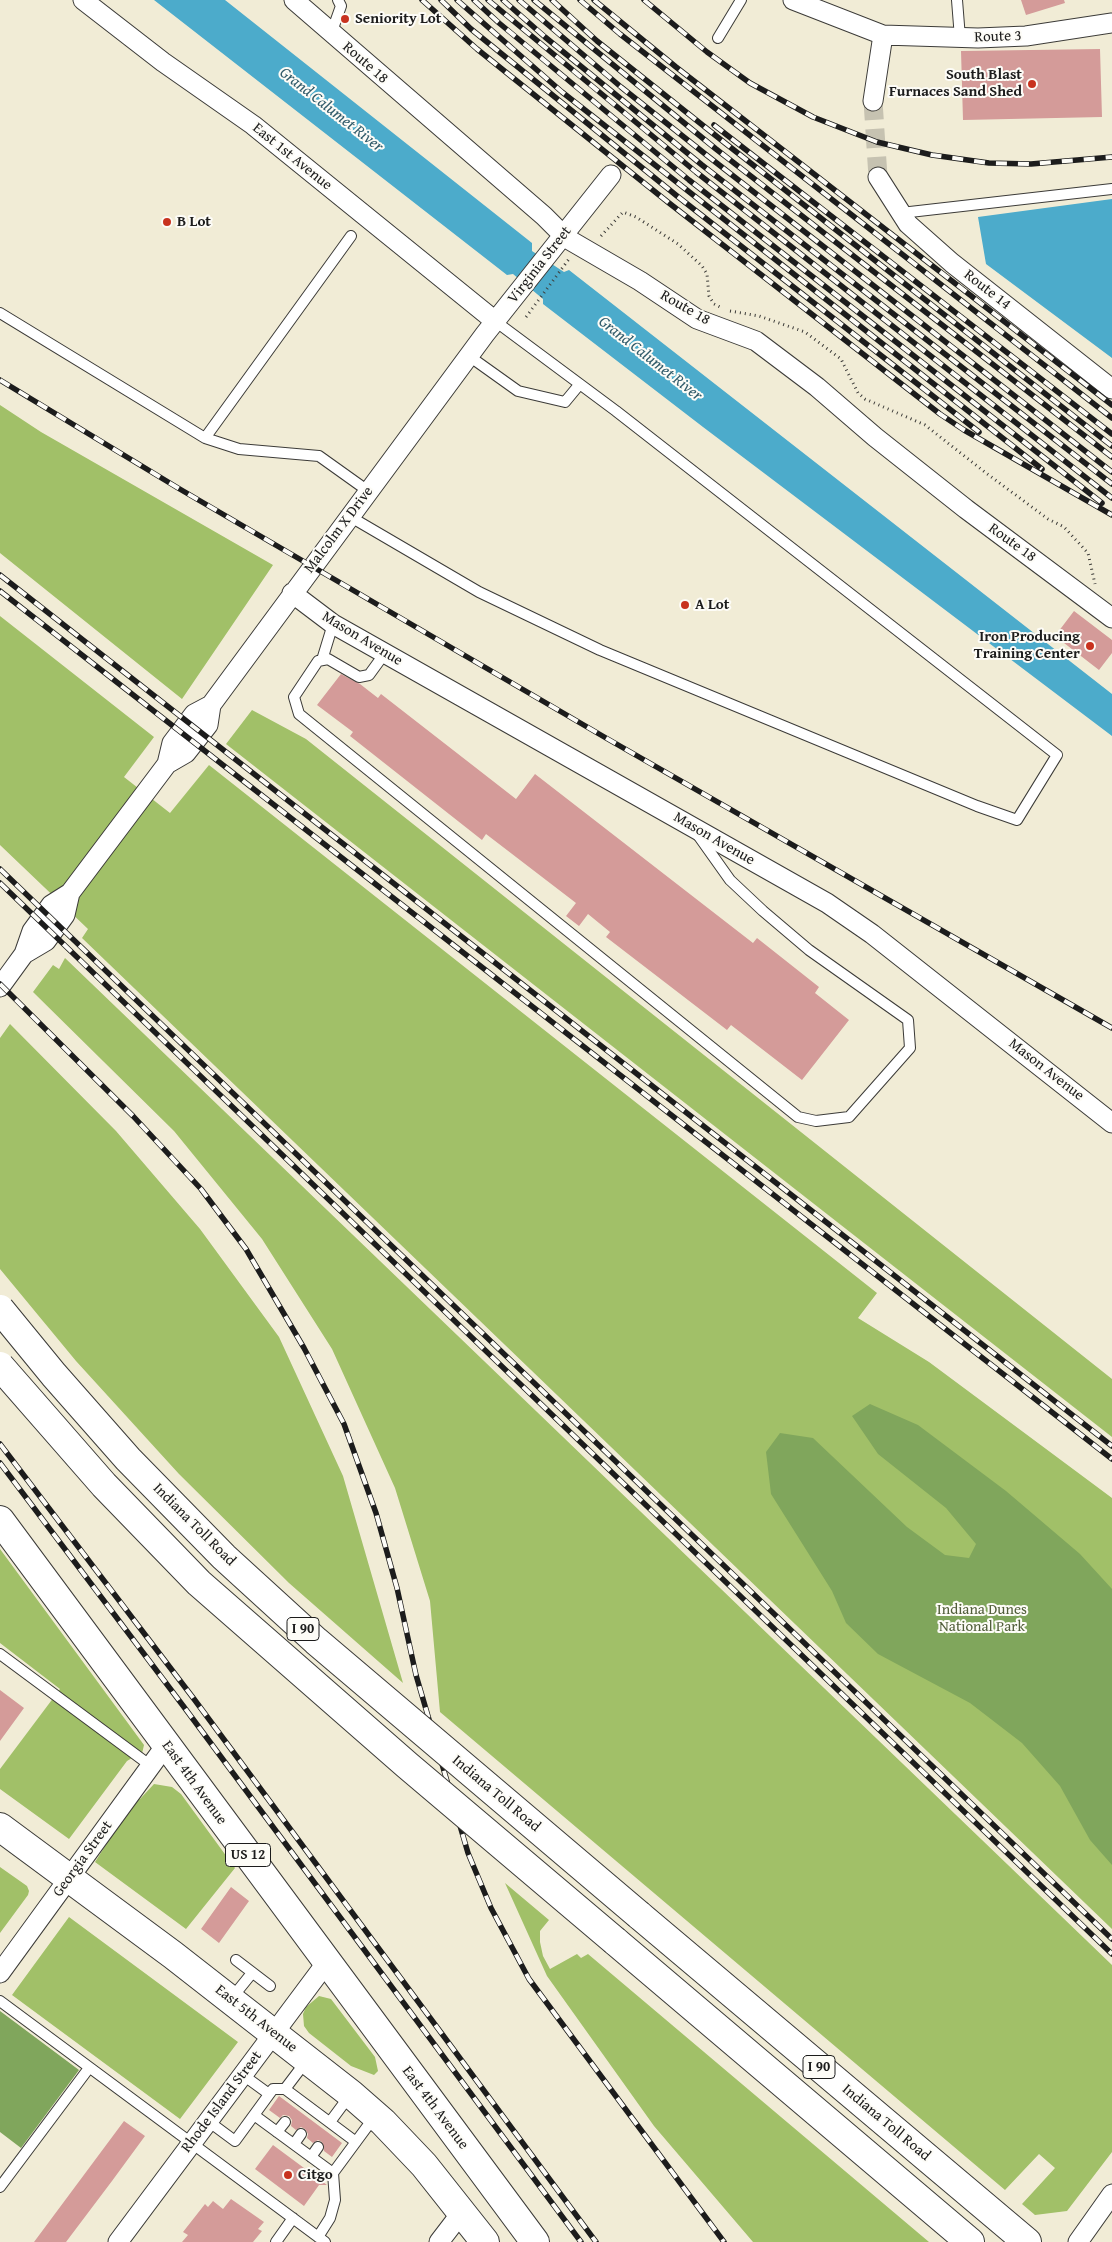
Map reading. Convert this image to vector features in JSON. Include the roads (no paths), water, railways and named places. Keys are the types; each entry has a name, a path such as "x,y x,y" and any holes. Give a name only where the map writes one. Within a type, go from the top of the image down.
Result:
{"main road":[{"name":"Indiana Toll Road","path":"0,1309 128,1458 224,1556 316,1641 1027,2242"},
{"name":"I 90","path":"0,1366 104,1485 199,1583 385,1747 970,2242"},
{"name":"East 4th Avenue","path":"0,1520 159,1756 327,1962 535,2242"},
{"name":"East 5th Avenue","path":"0,1826 231,1999 351,2094 376,2116 424,2165 485,2242"}],"street":[{"name":"East 1st Avenue","path":"83,0 163,62 253,125 495,321"},
{"name":"Route 18","path":"294,0 576,245 640,281 697,319 756,341 817,387 875,437 966,509 1112,618"},
{"path":"795,0 883,35 873,101"},
{"name":"Route 3","path":"883,35 960,38 1026,36 1093,28 1112,23"},
{"name":"Virginia Street","path":"469,356 611,174"},
{"name":"Route 14","path":"878,177 908,224 952,263 1112,389"},
{"name":"Malcolm X Drive","path":"0,987 24,954 46,941 65,915 70,893 167,764 186,753 203,732 208,724 211,705 469,356"},
{"name":"Mason Avenue","path":"292,593 333,624 827,903 872,934 1112,1123"},
{"name":"Georgia Street","path":"0,1973 159,1756"},
{"name":"Rhode Island Street","path":"118,2242 327,1962"},
{"path":"1078,2242 1112,2194"},
{"path":"439,2242 462,2212"}],"lane":[{"path":"331,34 341,6 338,0"},
{"path":"718,38 741,0"},
{"path":"957,0 960,38"},
{"path":"901,213 1112,189"},
{"path":"205,438 351,236"},
{"path":"0,313 205,438 239,449 319,456 368,491"},
{"path":"349,516 484,594 600,650 977,806 1017,820 1057,755 629,422 495,321"},
{"path":"469,356 518,391 565,402 579,385"},
{"path":"322,660 333,624"},
{"path":"385,653 369,675 359,677 328,659 318,661 294,697 299,714 798,1118 816,1121 849,1117 910,1048 908,1020 809,950 763,911 730,880 692,826"},
{"path":"0,1654 159,1756"},
{"path":"236,1960 270,1986"},
{"path":"231,1999 252,1973"},
{"path":"0,2001 322,2240 336,2200 333,2173 376,2116"},
{"path":"285,2089 307,2059"},
{"path":"0,2187 89,2068"},
{"path":"242,2075 269,2094"},
{"path":"208,2121 235,2141 273,2089 285,2089 298,2104 314,2117 356,2142"},
{"path":"331,2127 351,2094"},
{"path":"254,2115 333,2173"},
{"path":"277,2132 285,2122"},
{"path":"294,2144 301,2134"},
{"path":"311,2157 318,2147"},
{"path":"276,2242 293,2218"}],"water":[{"name":"Grand Calumet River","path":"154,0 225,0 532,243 532,251 564,272 569,270 1112,694 1112,736 703,427 543,304 543,299 513,274 507,275"},
{"path":"1112,199 1112,358 986,264 978,217"}],"tunnel":[{"path":"873,101 878,177"}],"railway":[{"path":"422,0 477,49 669,203 940,414 964,430 1112,515"},
{"path":"441,0 471,29 677,196 979,432"},
{"path":"457,0 562,92 1042,469"},
{"path":"474,0 499,23 689,180 1102,503"},
{"path":"488,0 696,172 1112,498"},
{"path":"503,0 545,37 702,165 1112,484"},
{"path":"519,0 621,87 1112,472"},
{"path":"534,0 716,149 1112,457"},
{"path":"552,0 597,41 725,143 1112,446"},
{"path":"580,0 620,34 1112,418"},
{"path":"594,0 676,67 1112,405"},
{"path":"644,0 707,52 750,83 813,117 877,142 932,155 989,163 1031,164 1112,157"},
{"path":"714,125 1112,434"},
{"path":"0,380 178,488 606,738 1112,1028"},
{"path":"0,575 1112,1446"},
{"path":"0,591 1112,1459"},
{"path":"0,869 1112,1939"},
{"path":"0,883 1112,1954"},
{"path":"0,984 133,1116 201,1189 246,1249 304,1348 344,1424 376,1513 397,1588 416,1675 468,1853 491,1908 529,1979 724,2242"},
{"path":"0,1444 194,1699 596,2242"},
{"path":"0,1463 184,1707 581,2242"}],"place":[{"name":"Seniority Lot","path":"345,19"},
{"name":"South Blast Furnaces Sand Shed","path":"1032,84"},
{"name":"B Lot","path":"167,222"},
{"name":"A Lot","path":"685,605"},
{"name":"Iron Producing Training Center","path":"1090,646"},
{"name":"Citgo","path":"288,2175"}],"park label":[{"name":"Indiana Dunes National Park","path":"982,1618"}]}
